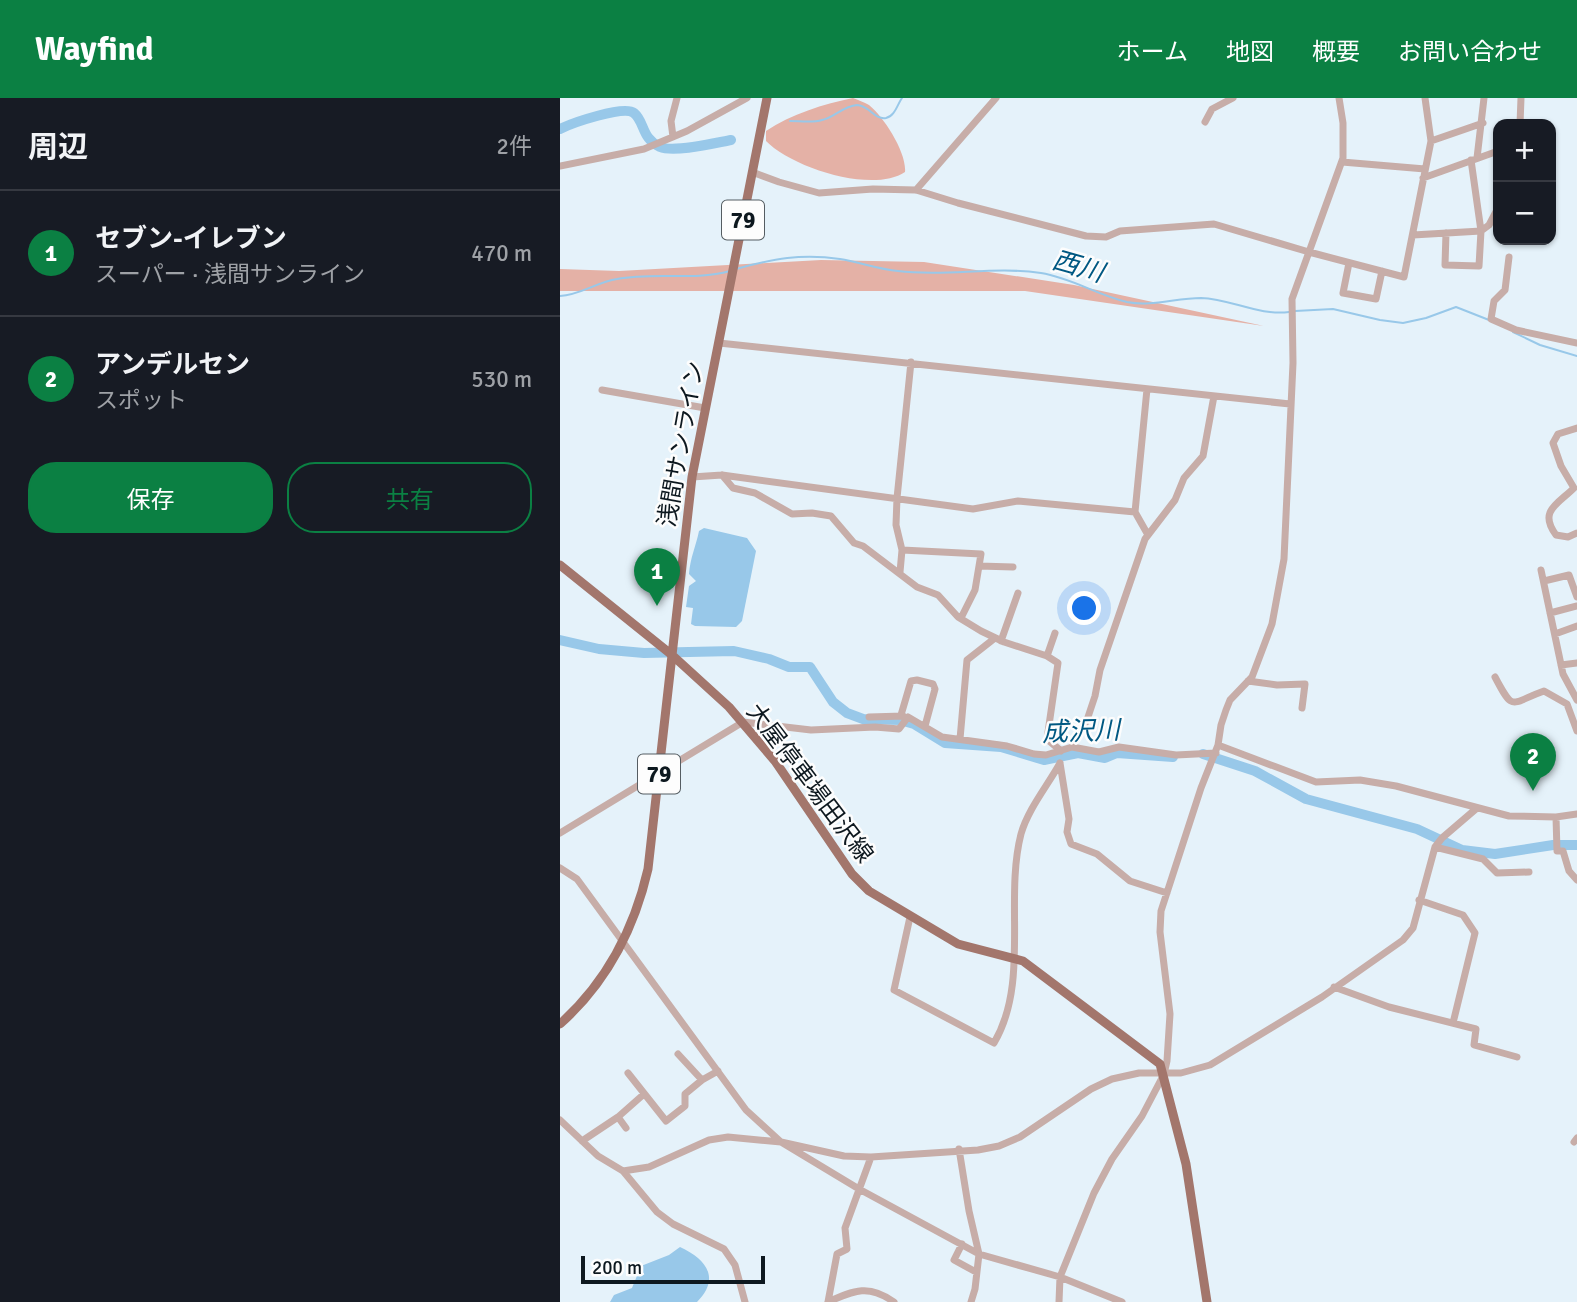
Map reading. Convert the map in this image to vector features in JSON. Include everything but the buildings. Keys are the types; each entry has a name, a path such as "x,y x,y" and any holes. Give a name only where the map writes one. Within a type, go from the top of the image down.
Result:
{"main road":[{"name":"浅間サンライン","path":"560,1024 595,987 624,942 648,869 669,651 692,477 767,98"},
{"name":"大屋停車場田沢線","path":"560,565 669,651 743,722 775,761 857,879 869,891 958,944 1014,958 1034,968 1160,1064 1186,1164 1207,1302"}],"street":[{"path":"673,137 671,121 677,98"},
{"path":"560,166 655,144 722,114 747,98"},
{"path":"916,190 996,98"},
{"path":"1205,122 1212,109 1233,98"},
{"path":"1059,1302 1060,1277 1094,1193 1112,1159 1142,1116 1164,1074 1170,1014 1160,932 1161,911 1201,788 1215,754 1226,710 1230,700 1248,681 1259,663 1272,624 1284,559 1294,331 1292,299 1342,162 1343,123 1339,98"},
{"path":"752,172 819,193 873,189 916,190 1086,236 1106,237 1120,231 1214,224 1404,277 1431,141 1425,98"},
{"path":"1446,233 1445,265 1479,266 1481,231 1474,159 1483,123 1484,98"},
{"path":"1520,119 1521,98"},
{"path":"1431,141 1483,123"},
{"path":"1342,162 1424,174 1493,153"},
{"path":"1413,235 1481,231 1493,217"},
{"path":"1509,257 1505,290 1494,301 1491,319 1516,330 1577,343"},
{"path":"1349,263 1343,293 1376,299 1382,271"},
{"path":"719,343 1290,404"},
{"path":"900,572 902,550 897,525 897,498 911,362"},
{"path":"1147,389 1135,512 1148,535"},
{"path":"602,390 705,408"},
{"path":"910,917 894,990 994,1043 1007,1015 1014,958 1021,833 1061,756 1072,747 1087,720 1100,670 1124,603 1136,559 1148,535 1175,500 1184,478 1203,456 1214,396"},
{"path":"1577,428 1558,434 1553,443 1561,466 1574,488 1548,514 1556,534 1568,537 1577,533"},
{"path":"692,477 722,475 973,509 1018,501 1135,512"},
{"path":"722,475 733,488 755,493 792,514 831,516 854,543 863,546 917,587 937,595 961,618 998,639 1047,656 1058,663 1046,739 1061,756 1069,819 1067,832 1071,844 1097,854 1130,881 1167,893"},
{"path":"902,550 981,554 975,590 961,618"},
{"path":"979,566 1013,566"},
{"path":"1541,570 1563,674 1577,700 1567,704"},
{"path":"1544,581 1569,575 1577,597"},
{"path":"960,739 967,660 998,639 1018,593"},
{"path":"1550,613 1577,606"},
{"path":"1555,634 1577,626"},
{"path":"1047,656 1055,633"},
{"path":"1561,665 1577,663"},
{"path":"1495,677 1507,700 1512,703 1544,691 1567,704 1577,731"},
{"path":"560,833 743,722 811,730 875,727 899,729 904,720 911,681 917,680 933,684 935,689 925,726"},
{"path":"1248,681 1277,685 1305,684 1302,708"},
{"path":"869,717 904,720 925,726 942,737 1007,746 1034,754 1061,756"},
{"path":"1072,747 1099,752 1119,747 1176,755 1215,754 1317,782 1360,780 1396,786 1509,816 1556,817 1577,814"},
{"path":"623,1171 649,1167 709,1140 728,1136 781,1142 844,1156 871,1157 988,1148 1009,1142 1091,1089 1112,1079 1139,1073 1181,1073 1210,1065 1322,997 1403,940 1413,928 1419,900 1438,843 1477,808"},
{"path":"1556,817 1557,846 1563,851 1569,871 1577,880"},
{"path":"1438,843 1483,859 1497,873 1529,872"},
{"path":"560,868 577,879 746,1110 781,1142 859,1189 979,1254 1060,1277 1122,1302"},
{"path":"1419,900 1463,915 1475,933 1453,1023"},
{"path":"1334,987 1389,1007 1476,1029 1474,1045 1517,1057"},
{"path":"678,1054 702,1080"},
{"path":"628,1073 666,1121 685,1106 685,1094 718,1071"},
{"path":"582,1141 618,1117 644,1094"},
{"path":"618,1117 626,1128"},
{"path":"560,1121 610,1165 623,1171 657,1212 673,1224 724,1249 735,1265 745,1302"},
{"path":"959,1149 979,1254 971,1302"},
{"path":"828,1302 837,1254 847,1250 845,1228 871,1157"},
{"path":"962,1244 954,1260 976,1272"},
{"path":"828,1302 853,1291 877,1290 894,1302"}],"shaded area":[{"path":"853,98 869,105 888,126 902,155 905,172 891,178 853,179 812,168 778,151 766,141 766,131 786,120"},
{"path":"821,260 924,262 1074,285 1264,326 1025,291 560,291 560,269 619,271"}],"water":[{"path":"704,528 747,538 756,551 742,621 736,627 691,624 693,608 686,607 689,586 696,581 689,574 699,531"},
{"path":"680,1247 697,1257 707,1270 708,1285 697,1302 610,1302 614,1295 632,1288 641,1266 669,1255"}],"waterway":[{"path":"790,121 818,121 857,105 865,107 878,117 886,118 894,113 902,98"},
{"path":"560,129 598,116 628,111 634,113 649,139 666,149 731,140"},
{"name":"西川","path":"736,269 775,260 812,257 840,259 916,273 1023,271 1052,275 1127,302 1201,298 1267,312 1289,312"},
{"name":"西川","path":"560,296 617,279 730,271"},
{"name":"西川","path":"1295,311 1333,309 1403,323 1456,307 1489,320"},
{"name":"西川","path":"1513,332 1540,345 1577,356"},
{"name":"成沢川","path":"560,640 599,649 644,653 734,651 789,667 810,667 833,702 847,713 863,719 900,720 914,724 945,743 1001,747 1044,760 1078,753 1105,758 1117,753 1173,757"},
{"name":"成沢川","path":"1203,754 1255,771 1306,799 1417,829 1462,850 1495,854 1553,845 1577,845"}],"place":[{"name":"セブン-イレブン","path":"657,606"},
{"name":"アンデルセン","path":"1533,791"}]}
